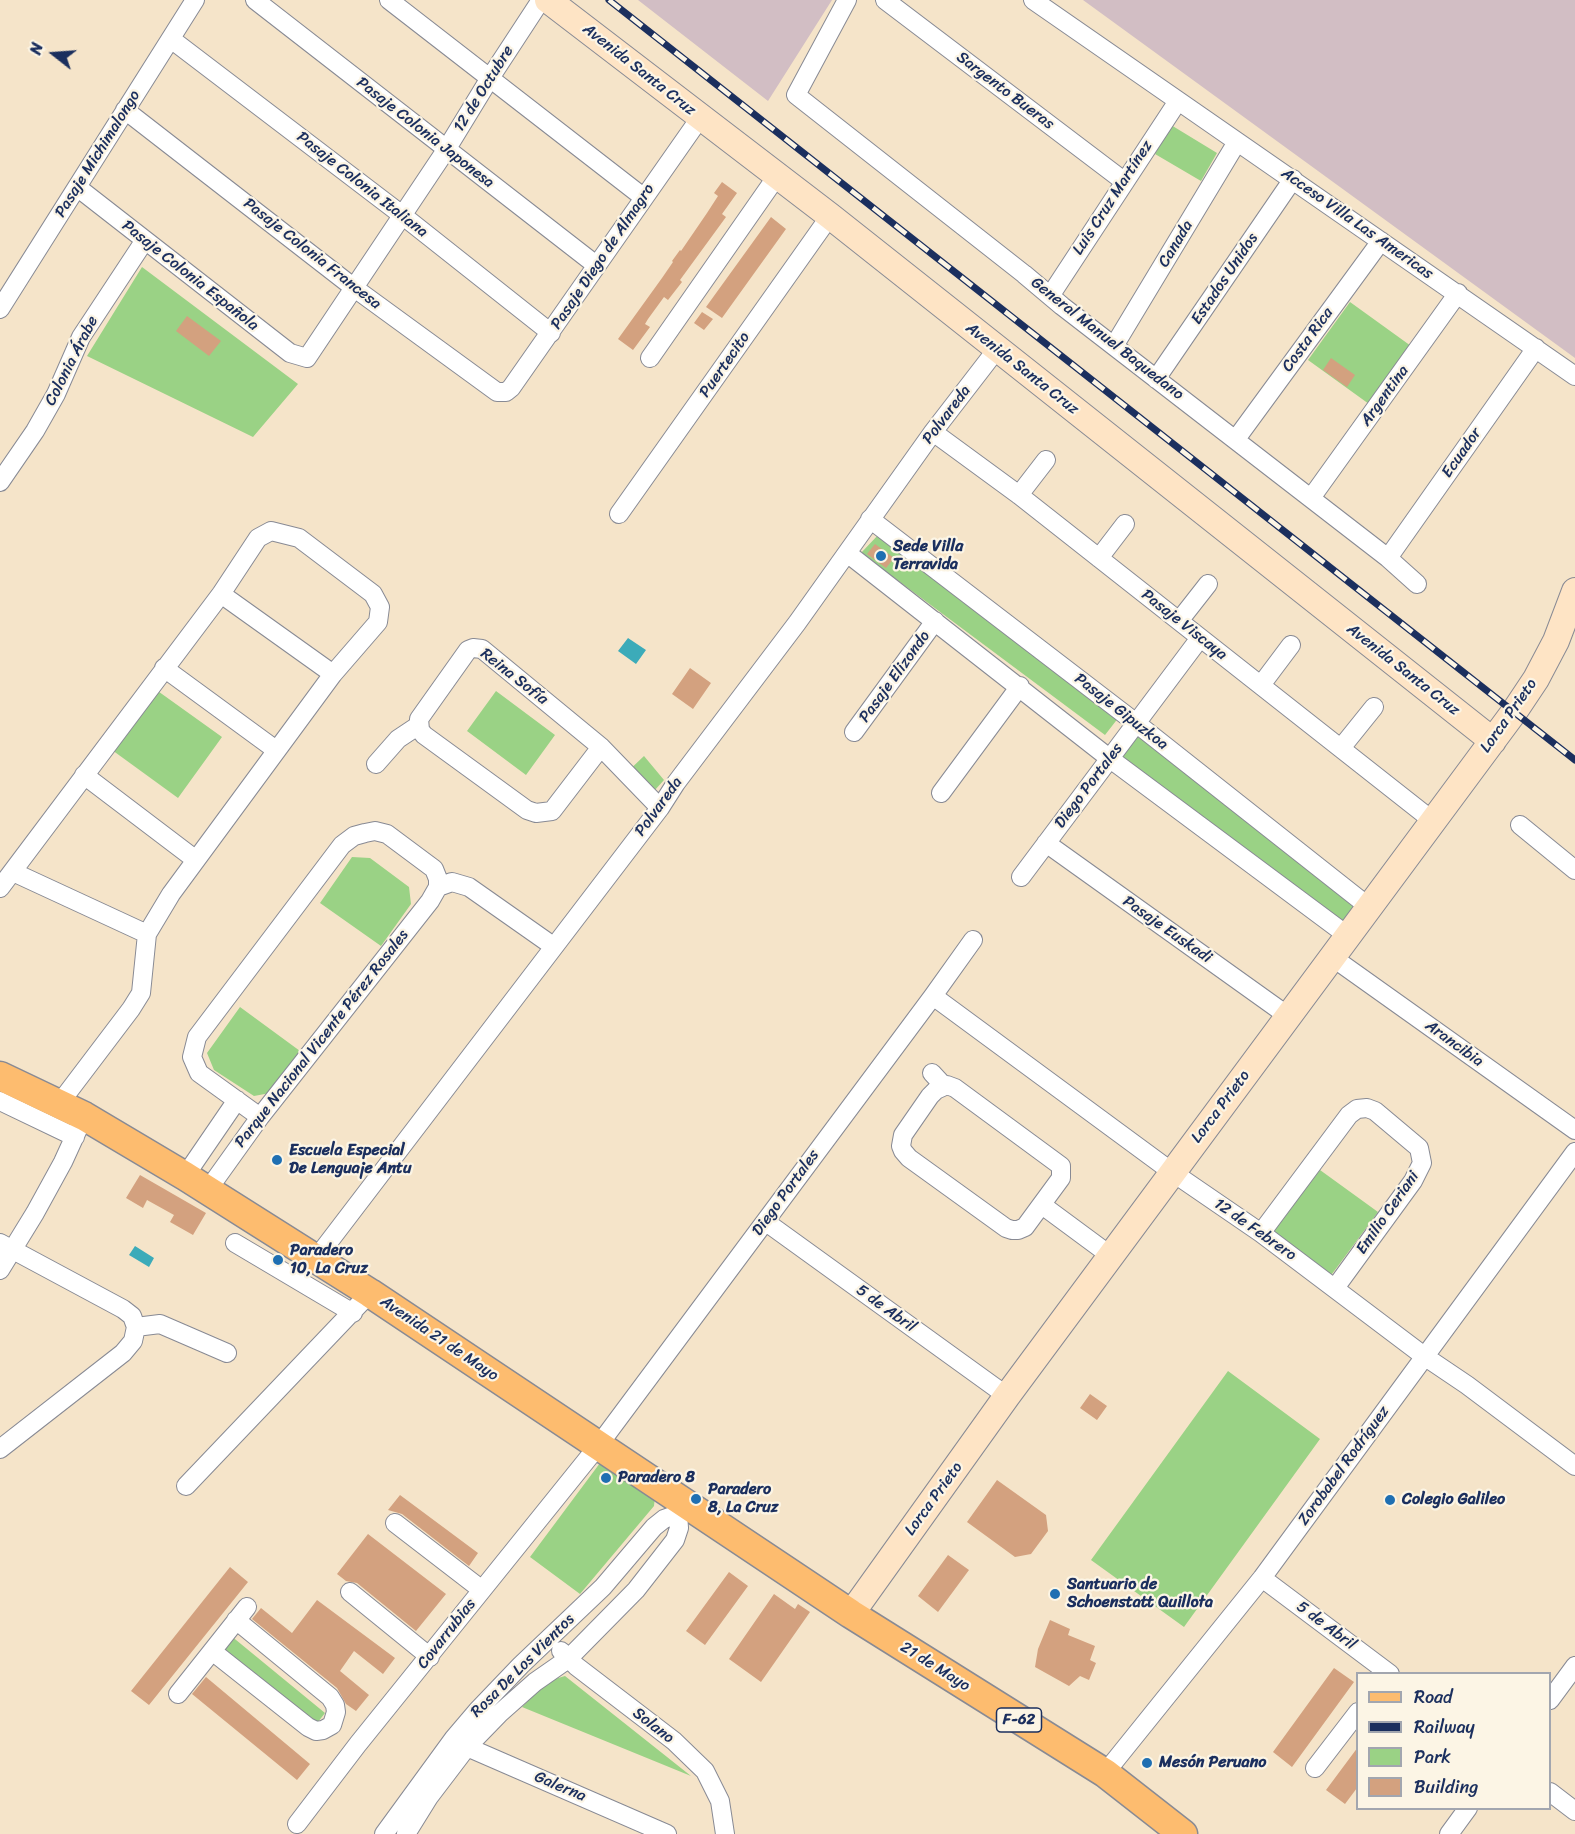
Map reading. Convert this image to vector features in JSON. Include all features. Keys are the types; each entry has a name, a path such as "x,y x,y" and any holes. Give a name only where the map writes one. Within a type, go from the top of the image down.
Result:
{"main road":[{"name":"Avenida Santa Cruz","path":"548,0 830,216 1493,741"},
{"name":"Lorca Prieto","path":"851,1614 1007,1396 1493,741 1536,679 1574,600"},
{"name":"Avenida 21 de Mayo","path":"0,1076 59,1104 79,1127 196,1183 315,1260 362,1303 598,1446 682,1509"},
{"name":"21 de Mayo","path":"682,1509 1105,1773 1183,1834"}],"street":[{"name":"Pasaje Michimalongo","path":"0,309 195,0"},
{"name":"Pasaje Colonia Japonesa","path":"255,0 596,265"},
{"path":"389,0 643,197"},
{"name":"12 de Octubre","path":"307,358 446,150 541,0"},
{"name":"General Manuel Baquedano","path":"847,0 796,94 1050,296 1388,558 1417,584"},
{"name":"Sargento Bueras","path":"885,0 1125,182"},
{"name":"Acceso Villa Las Americas","path":"1033,0 1575,376"},
{"name":"Pasaje Colonia Italiana","path":"171,39 402,215 550,333"},
{"name":"Luis Cruz Martínez","path":"1050,296 1178,101"},
{"name":"Pasaje Colonia Francesa","path":"125,110 490,390 502,393"},
{"name":"Pasaje Diego de Almagro","path":"502,393 511,388 700,118"},
{"name":"Canada","path":"1114,346 1237,142"},
{"path":"650,358 777,176"},
{"name":"Estados Unidos","path":"1156,379 1293,179"},
{"name":"Pasaje Colonia Española","path":"77,187 290,353 307,358"},
{"name":"Puertecito","path":"619,514 830,216"},
{"name":"Colonia Árabe","path":"0,482 35,431 56,394 81,337 145,240"},
{"name":"Costa Rica","path":"1236,439 1381,241"},
{"name":"Argentina","path":"1311,498 1458,293"},
{"name":"Ecuador","path":"1388,558 1536,348"},
{"name":"Polvareda","path":"315,1260 660,808 933,432 997,349"},
{"name":"Pasaje Viscaya","path":"933,432 1100,558 1433,821"},
{"path":"1019,495 1046,459"},
{"name":"Pasaje Gipuzkoa","path":"870,519 1136,723 1369,907"},
{"path":"1100,558 1125,524"},
{"path":"0,888 220,594 258,538 271,531 299,538 373,594 380,607 378,621 333,675 276,750 171,894 147,934 141,993 131,1010 59,1104"},
{"path":"847,553 1020,686 1109,758 1348,936"},
{"path":"1179,621 1208,584"},
{"path":"220,594 333,675"},
{"name":"Pasaje Elizondo","path":"854,732 935,621"},
{"name":"Diego Portales","path":"1021,877 1200,638"},
{"path":"1261,685 1291,645"},
{"name":"Reina Sofía","path":"376,764 398,739 419,725 421,713 468,650 477,648 486,651 601,747 660,808"},
{"path":"164,668 276,750"},
{"path":"941,794 1020,686"},
{"path":"1341,748 1374,707"},
{"path":"419,725 424,735 527,810 536,813 552,811 601,747"},
{"path":"84,775 196,860"},
{"path":"1520,825 1575,870"},
{"path":"260,1117 199,1073 192,1057 197,1037 342,845 354,836 375,831 387,834 434,869 438,887 452,882 470,887 553,946"},
{"name":"Pasaje Euskadi","path":"1046,843 1288,1016"},
{"path":"13,872 147,934"},
{"name":"Parque Nacional Vicente Pérez Rosales","path":"196,1183 260,1117 423,910 438,887"},
{"name":"Diego Portales","path":"598,1446 973,940"},
{"name":"Arancibia","path":"1332,957 1575,1130"},
{"name":"12 de Febrero","path":"933,996 1172,1172 1261,1233 1575,1466"},
{"path":"938,1079 955,1088 1061,1166 1061,1178 1042,1205 1025,1227 1012,1230 905,1154 901,1146 903,1135 936,1090 938,1079"},
{"path":"196,1183 237,1100"},
{"path":"0,1101 79,1127 35,1213 6,1246 0,1270"},
{"name":"Emilio Ceriani","path":"1261,1233 1349,1115 1366,1108 1375,1111 1419,1148 1422,1163 1413,1181 1335,1288"},
{"name":"Zorobabel Rodríguez","path":"1105,1773 1262,1578 1575,1152"},
{"path":"1042,1205 1111,1256"},
{"name":"5 de Abril","path":"766,1222 1007,1396"},
{"path":"186,1486 362,1303 235,1243"},
{"path":"0,1449 123,1353 133,1341 136,1327 132,1316 123,1309 6,1246"},
{"path":"136,1327 160,1324 227,1353"},
{"name":"Covarrubias","path":"297,1824 358,1744 598,1446"},
{"name":"Rosa De Los Vientos","path":"384,1834 521,1665 603,1587 654,1527 664,1518 682,1509"},
{"name":"Rosa De Los Vientos","path":"406,1834 460,1743 535,1682 568,1659 636,1590 675,1540 682,1509"},
{"path":"395,1523 482,1590"},
{"name":"5 de Abril","path":"1262,1578 1387,1672"},
{"path":"350,1592 430,1657"},
{"path":"178,1694 241,1614 330,1697 336,1712 332,1725 316,1731 308,1727 212,1651"},
{"name":"Solano","path":"550,1639 568,1659 674,1741 705,1771 720,1801 725,1834"},
{"path":"1551,1699 1575,1666"},
{"path":"1316,1768 1356,1716"},
{"path":"332,1725 358,1744"},
{"name":"Galerna","path":"460,1743 667,1834"},
{"path":"1551,1793 1575,1811"},
{"path":"1449,1834 1467,1810"}],"shaded area":[{"path":"638,0 832,0 768,101"},
{"path":"1083,0 1575,0 1575,358"}],"green space":[{"path":"1171,125 1217,153 1201,181 1155,154"},
{"path":"142,267 298,384 253,437 87,356"},
{"path":"1350,302 1411,346 1369,404 1308,360"},
{"path":"879,534 1119,717 1105,735 861,553"},
{"path":"155,689 222,737 178,798 112,750"},
{"path":"496,691 555,735 526,775 467,731"},
{"path":"1136,723 1369,907 1348,936 1109,758"},
{"path":"644,756 664,780 645,801 622,777"},
{"path":"352,857 370,858 409,887 411,904 381,946 320,903"},
{"path":"240,1007 300,1051 270,1093 254,1096 214,1070 207,1053"},
{"path":"1320,1170 1378,1212 1329,1278 1271,1234"},
{"path":"1228,1371 1320,1439 1184,1627 1091,1560"},
{"path":"600,1463 655,1496 654,1506 580,1594 530,1557"},
{"path":"230,1635 325,1713 311,1731 216,1653"},
{"path":"565,1676 691,1776 522,1707 548,1681"}],"water":[{"path":"628,638 646,650 636,664 618,651"},
{"path":"135,1246 154,1258 149,1267 129,1255"}],"building":[{"path":"722,182 737,193 722,214 726,217 680,280 682,282 668,300 664,297 648,319 645,324 650,327 633,350 618,339 707,213 718,196 714,193"},
{"path":"771,217 786,229 722,318 706,307"},
{"path":"702,312 713,319 704,330 694,323"},
{"path":"187,316 221,341 209,356 176,331"},
{"path":"1331,358 1355,375 1347,387 1323,370"},
{"name":"Sede Villa Terravida","path":"875,544 894,558 886,568 867,554"},
{"path":"690,668 711,683 693,709 672,694"},
{"path":"140,1175 206,1213 193,1235 170,1222 174,1215 147,1200 143,1208 126,1198"},
{"path":"1090,1394 1107,1406 1097,1420 1080,1408"},
{"path":"997,1480 1046,1515 1048,1531 1031,1554 1015,1557 967,1522"},
{"path":"400,1495 478,1553 469,1566 402,1514 388,1510"},
{"path":"368,1534 446,1594 416,1631 357,1583 346,1581 337,1574"},
{"path":"948,1555 969,1570 938,1612 918,1596"},
{"path":"230,1567 248,1582 149,1705 131,1691"},
{"path":"729,1572 748,1586 705,1645 686,1631"},
{"path":"774,1594 795,1609 798,1604 810,1612 761,1682 729,1659"},
{"path":"317,1600 395,1658 383,1674 354,1651 340,1671 369,1695 356,1711 346,1704 337,1688 252,1619 261,1608 292,1633"},
{"path":"1050,1620 1070,1629 1068,1635 1095,1646 1090,1660 1096,1663 1089,1680 1080,1676 1069,1686 1035,1667 1038,1649"},
{"path":"1334,1668 1354,1682 1292,1767 1273,1752"},
{"path":"206,1677 310,1764 297,1780 192,1694"},
{"path":"1356,1750 1356,1789 1345,1804 1326,1790"}],"railway":[{"path":"609,0 1575,760"}],"place":[{"name":"Sede Villa Terravida","path":"881,556"},
{"name":"Escuela Especial De Lenguaje Antu","path":"277,1160"},
{"name":"Paradero 10, La Cruz","path":"278,1260"},
{"name":"Paradero 8","path":"606,1478"},
{"name":"Paradero 8, La Cruz","path":"696,1499"},
{"name":"Colegio Galileo","path":"1390,1500"},
{"name":"Santuario de Schoenstatt Quillota","path":"1055,1594"},
{"name":"Mesón Peruano","path":"1147,1763"}]}
